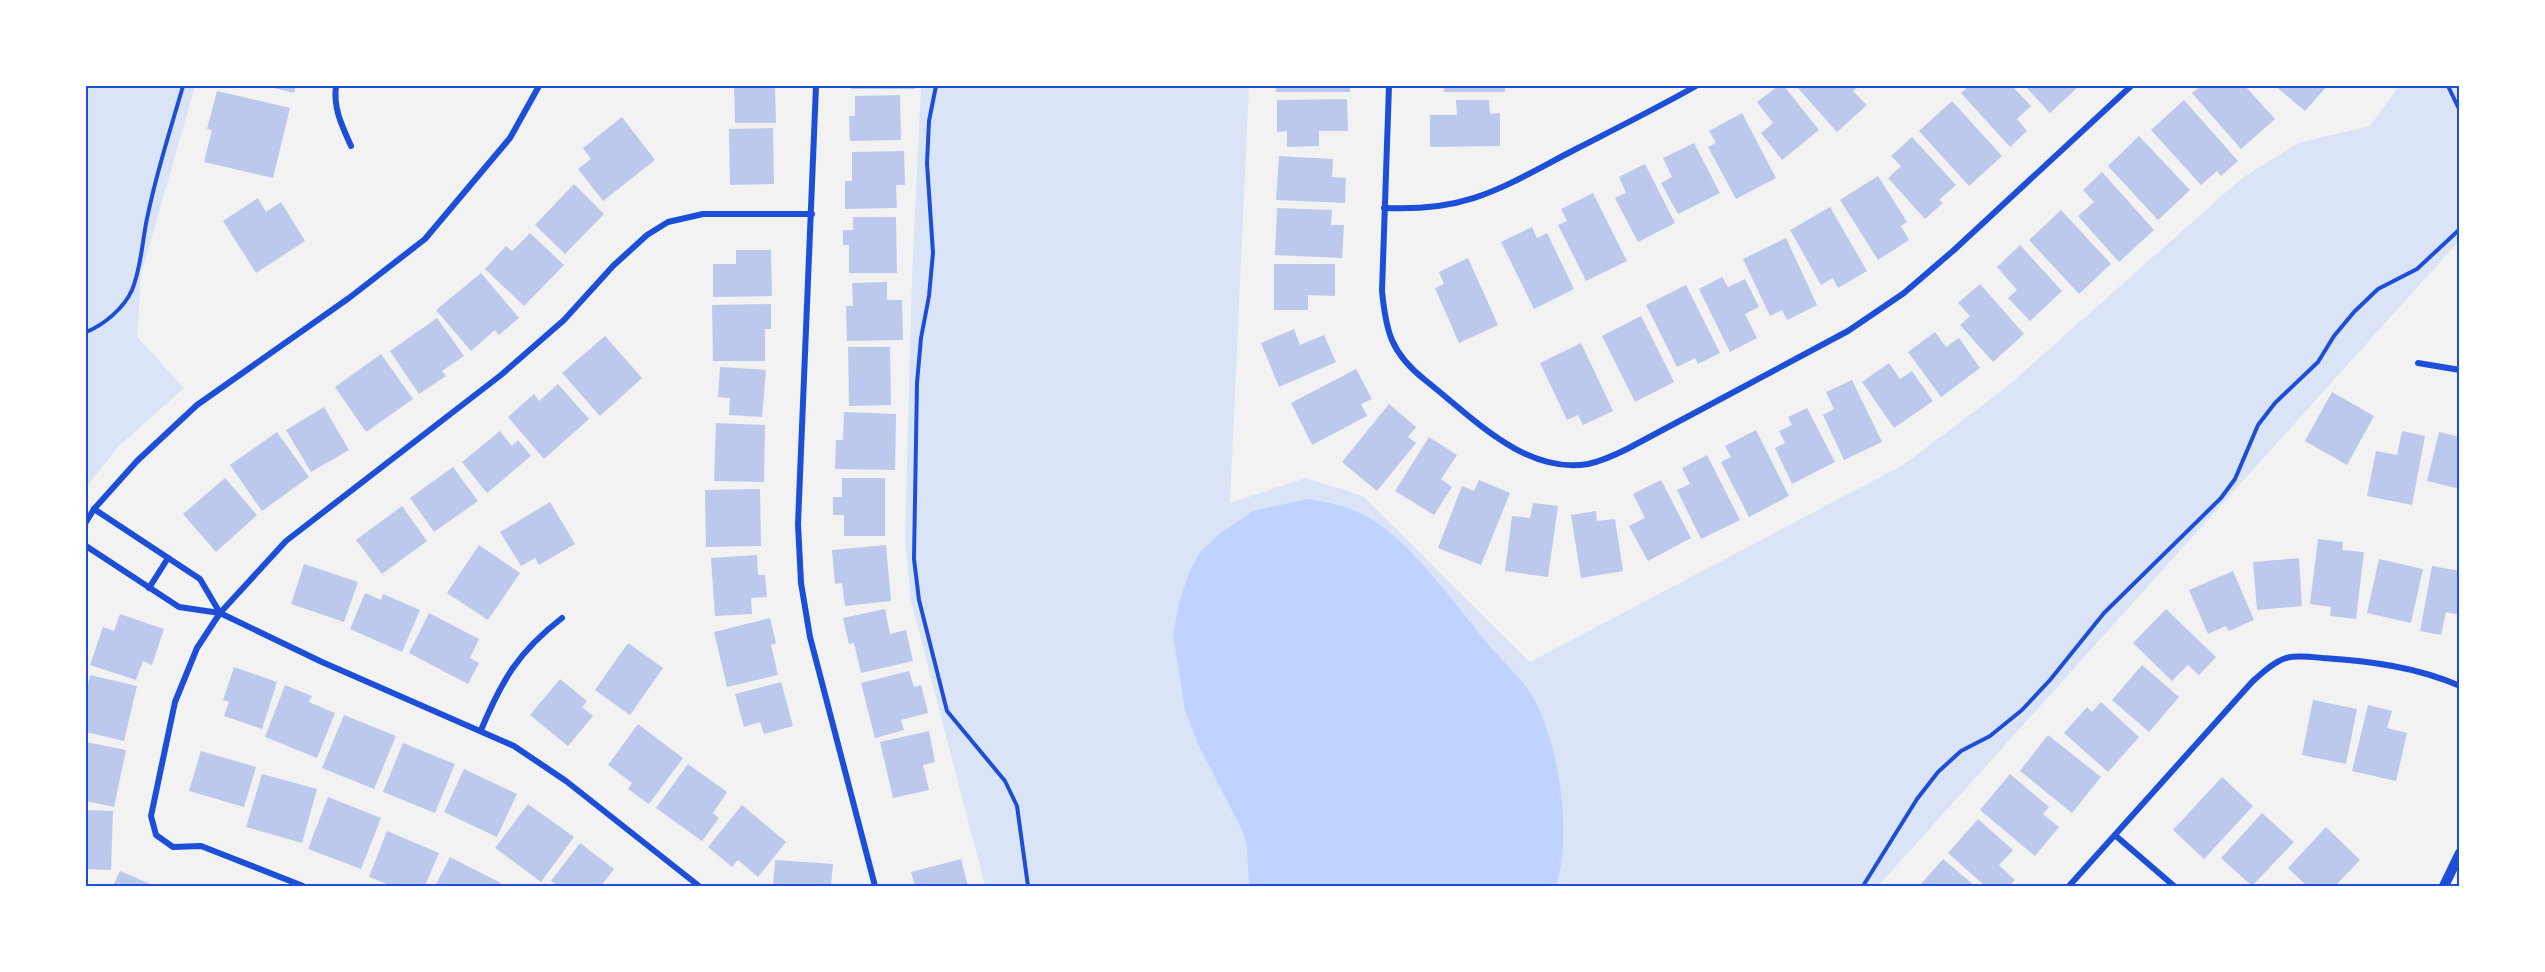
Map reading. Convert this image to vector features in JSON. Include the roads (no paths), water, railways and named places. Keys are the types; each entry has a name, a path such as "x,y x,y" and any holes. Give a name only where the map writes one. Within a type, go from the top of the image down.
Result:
{"street":[{"path":"336,86 334,98 339,120 351,146"},
{"path":"86,522 94,509 137,461 197,405 349,298 425,239 510,138 539,86"},
{"path":"816,86 798,524 801,583 810,637 875,886"},
{"path":"1389,86 1382,291 1385,324 1397,352 1411,369 1468,415 1514,448 1549,463 1568,465 1589,464 1608,458 1848,332 1904,292 1954,250 2131,86"},
{"path":"1384,208 1438,208 1470,201 1507,187 1696,86"},
{"path":"303,886 201,846 173,847 156,835 151,816 175,702 197,648 220,613 286,541 501,375 564,320 613,266 647,235 668,222 703,214 812,214"},
{"path":"2418,363 2460,370"},
{"path":"94,509 200,579 220,613"},
{"path":"86,546 179,607 220,613 322,662 514,746 566,781 699,886"},
{"path":"149,588 168,558"},
{"path":"481,730 511,668 528,647 562,618"},
{"path":"2069,886 2252,682 2285,658 2364,661 2414,671 2460,686"},
{"path":"2116,836 2174,886"},
{"path":"2444,886 2460,853"}],"water":[{"path":"1307,499 1354,510 1379,524 1394,536 1436,580 1529,691 1548,734 1560,787 1563,840 1556,886 1249,886 1247,847 1243,832 1198,744 1185,710 1173,634 1180,599 1189,573 1200,552 1219,534 1253,511"}]}
